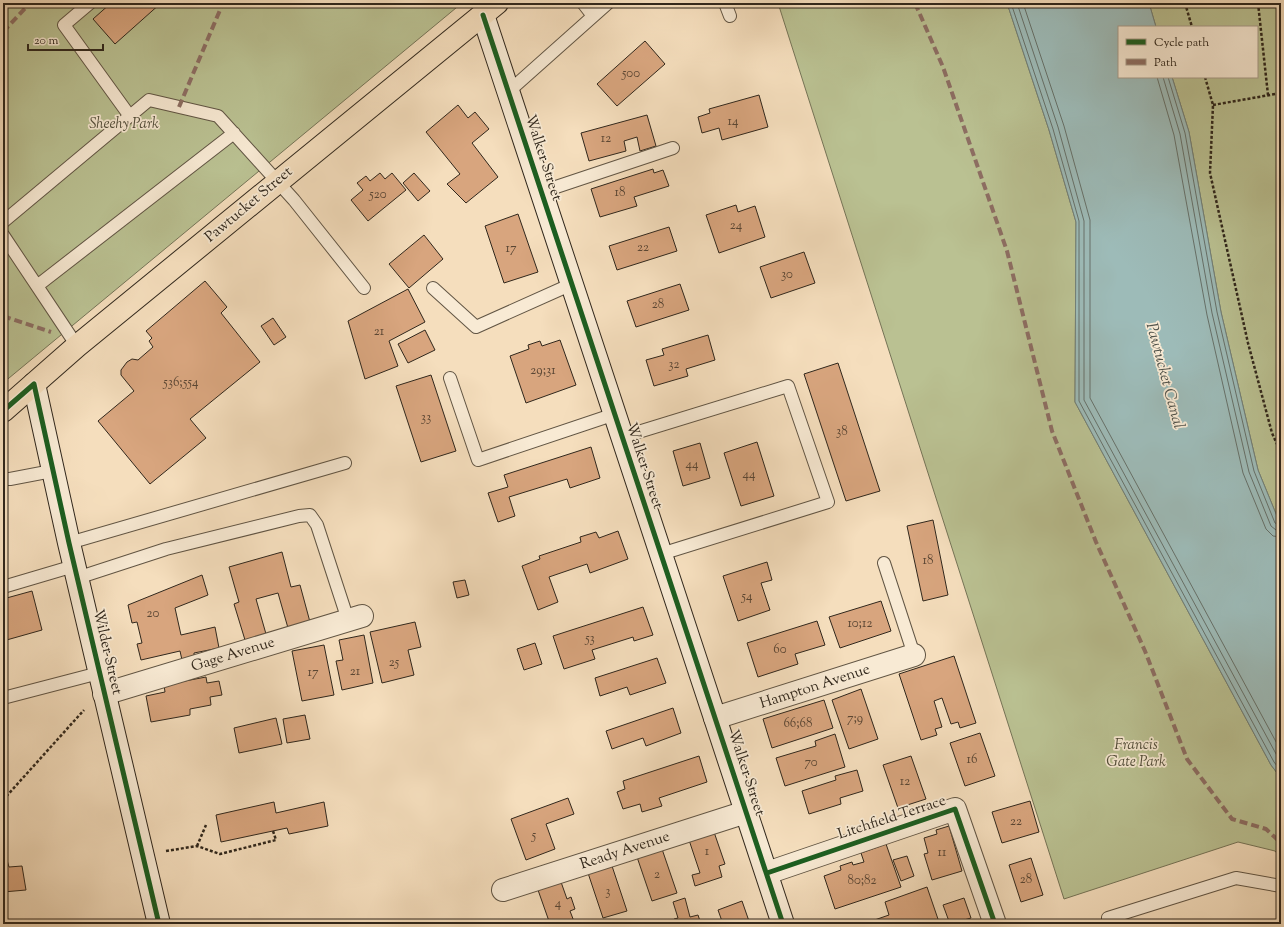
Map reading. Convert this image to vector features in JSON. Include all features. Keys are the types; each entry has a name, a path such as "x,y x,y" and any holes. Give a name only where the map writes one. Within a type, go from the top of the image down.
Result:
{"main road":[{"name":"Pawtucket Street","path":"3,411 77,346 276,182 490,9"}],"street":[{"name":"Walker Street","path":"490,9 508,92 783,924"},
{"name":"Wilder Street","path":"34,384 52,471 158,924"},
{"name":"Gage Avenue","path":"104,694 355,618"},
{"name":"Hampton Avenue","path":"715,718 914,655"},
{"name":"Litchfield Terrace","path":"766,873 955,809 995,924"},
{"name":"Ready Avenue","path":"503,890 746,812"}],"lane":[{"path":"90,3 64,25 129,116"},
{"path":"583,3 593,16"},
{"path":"508,92 608,3"},
{"path":"725,3 730,16"},
{"path":"3,222 148,100 218,116 276,182 294,200 364,288"},
{"path":"37,286 234,133"},
{"path":"541,192 674,148"},
{"path":"3,235 77,346"},
{"path":"433,288 476,328 572,284"},
{"path":"450,378 478,460 615,414"},
{"path":"622,437 788,386 828,502 661,554"},
{"path":"69,543 345,463"},
{"path":"3,478 10,479 52,471"},
{"path":"3,587 76,572 299,516 310,515 317,525 355,618"},
{"path":"884,563 914,655"},
{"path":"3,698 99,673"},
{"path":"1110,924 1108,918 1236,878 1281,886"}],"path":[{"path":"1185,3 1192,26"},
{"path":"1258,3 1268,95"},
{"path":"1206,78 1213,105 1210,174 1248,343 1272,433 1281,452"},
{"path":"1213,105 1281,93"},
{"path":"3,800 87,707"},
{"path":"197,846 206,825"},
{"path":"162,852 197,846 220,854 276,840 273,831"}],"green space":[{"name":"Sheehy Park","path":"3,3 462,3 3,383"},
{"name":"Francis Gate Park","path":"778,3 1007,3 1049,130 1076,222 1075,402 1271,765 1281,778 1281,858 1275,851 1238,842 1064,899"},
{"path":"1149,3 1281,3 1281,526 1258,470 1221,312 1189,132 1172,78 1258,78 1258,26 1156,26"}],"water":[{"name":"Pawtucket Canal","path":"1007,3 1149,3 1156,26 1118,26 1118,78 1172,78 1189,132 1221,312 1258,470 1281,526 1281,778 1271,765 1075,402 1076,222 1049,130"}],"building":[{"path":"111,3 161,3 115,44 93,19"},
{"path":"645,41 665,64 617,106 597,84"},
{"path":"759,95 768,127 722,140 719,128 702,133 698,117 710,113 709,109"},
{"path":"458,105 468,118 475,112 489,129 472,143 498,177 466,203 447,184 460,174 426,132"},
{"path":"647,115 656,146 640,151 637,137 624,141 626,151 589,161 581,133"},
{"path":"653,169 654,173 663,170 669,186 634,197 637,206 600,217 591,189"},
{"path":"380,173 385,179 392,173 406,190 368,221 351,200 363,190 357,183 366,176 370,181"},
{"path":"414,173 430,191 418,201 403,183"},
{"path":"736,205 738,212 755,206 765,237 719,253 706,215"},
{"path":"518,214 538,272 504,283 485,226"},
{"path":"669,227 677,251 617,270 609,246"},
{"path":"424,235 443,259 409,288 389,264"},
{"path":"804,252 815,283 771,298 760,267"},
{"path":"205,281 227,307 221,313 260,362 190,419 206,438 150,484 98,421 134,391 121,375 121,370 127,362 132,359 138,360 153,347 149,341 152,338 146,331"},
{"path":"680,284 689,310 636,327 627,301"},
{"path":"408,289 425,322 389,341 398,366 365,379 348,321"},
{"path":"273,318 286,337 274,345 261,326"},
{"path":"425,330 435,350 408,363 398,344"},
{"path":"708,335 715,360 686,369 688,376 654,386 646,360 664,355 662,349"},
{"path":"560,340 576,385 526,403 510,356 529,349 528,345 540,341 542,346"},
{"path":"838,363 880,491 846,501 804,374"},
{"path":"431,375 456,451 421,462 396,386"},
{"path":"757,442 774,496 741,506 724,453"},
{"path":"700,443 710,478 683,486 673,451"},
{"path":"591,447 600,478 570,488 567,479 509,497 515,516 498,522 488,493 508,487 504,475"},
{"path":"933,520 948,595 923,601 907,526"},
{"path":"618,531 628,559 590,573 587,564 549,577 558,602 538,610 522,566 540,559 539,556 581,542 580,537 596,532 599,538"},
{"path":"282,552 291,587 300,585 310,622 288,628 278,593 256,599 266,634 245,640 234,604 239,602 229,567"},
{"path":"767,562 772,580 761,583 770,610 738,621 723,576"},
{"path":"202,575 208,595 175,608 181,635 215,627 219,648 194,653 194,658 182,660 180,651 141,660 137,644 142,643 137,622 132,623 128,605"},
{"path":"465,580 469,595 457,598 453,582"},
{"path":"32,591 42,630 3,641 3,599"},
{"path":"881,601 891,631 840,648 829,617"},
{"path":"643,607 653,635 634,641 633,637 592,650 595,659 564,669 553,636"},
{"path":"817,621 825,645 795,654 798,664 758,677 747,643"},
{"path":"415,622 421,647 408,650 414,675 382,683 370,632"},
{"path":"364,635 373,683 342,690 336,661 343,660 339,640"},
{"path":"535,643 542,664 524,670 517,649"},
{"path":"324,645 334,695 302,701 292,651"},
{"path":"954,656 976,723 960,728 958,722 951,724 942,698 934,701 942,727 935,729 937,735 921,740 899,674"},
{"path":"657,658 666,683 630,695 627,687 600,696 595,678"},
{"path":"206,677 207,683 219,681 222,695 210,697 211,705 190,709 190,715 151,722 146,696 165,692 164,685"},
{"path":"861,689 878,739 849,749 832,700"},
{"path":"824,700 833,728 772,748 763,719"},
{"path":"673,708 681,733 646,746 643,738 612,749 606,731"},
{"path":"305,715 310,739 287,743 283,719"},
{"path":"276,718 282,744 239,753 234,728"},
{"path":"980,733 995,776 965,786 950,743"},
{"path":"835,734 845,767 785,786 776,758 816,746 815,741"},
{"path":"699,756 707,782 659,798 662,806 642,812 640,804 623,809 617,792 625,789 623,781"},
{"path":"911,756 926,799 898,808 883,765"},
{"path":"857,770 863,791 840,798 841,804 809,814 802,791 836,780 835,776"},
{"path":"568,798 574,814 546,824 555,849 526,860 511,819"},
{"path":"1030,801 1039,832 1002,843 992,812"},
{"path":"274,802 276,813 324,802 328,826 289,834 287,828 221,842 216,815"},
{"path":"949,826 962,871 932,880 924,854 928,853 924,838 937,834 936,830"},
{"path":"714,832 725,864 719,866 722,877 695,886 692,875 700,873 689,840"},
{"path":"886,844 901,887 835,909 824,876 841,870 840,866 852,862 853,865 864,862 861,853"},
{"path":"3,846 9,867 22,866 26,890 3,892"},
{"path":"662,849 677,893 652,901 637,857"},
{"path":"907,856 914,876 901,881 893,860"},
{"path":"1031,858 1043,895 1021,902 1009,865"},
{"path":"612,866 627,911 603,918 588,873"},
{"path":"561,882 567,899 571,897 575,909 570,911 575,924 550,924 538,890"},
{"path":"927,887 939,922 933,924 863,924 889,915 885,902"},
{"path":"685,898 690,917 698,915 701,924 676,924 674,919 678,918 673,902"},
{"path":"964,898 971,918 950,924 943,905"},
{"path":"742,901 750,924 723,924 718,910"}],"marked path":[{"path":"3,32 30,3"},
{"path":"179,107 223,3"},
{"path":"915,3 943,67 1007,251 1052,431 1096,542 1145,651 1187,759 1232,819 1266,829 1281,843"},
{"path":"3,316 51,332"}],"cycle path":[{"path":"483,15 783,924"},
{"path":"3,411 34,384 69,543 159,924"},
{"path":"767,873 955,809 995,924"}]}
